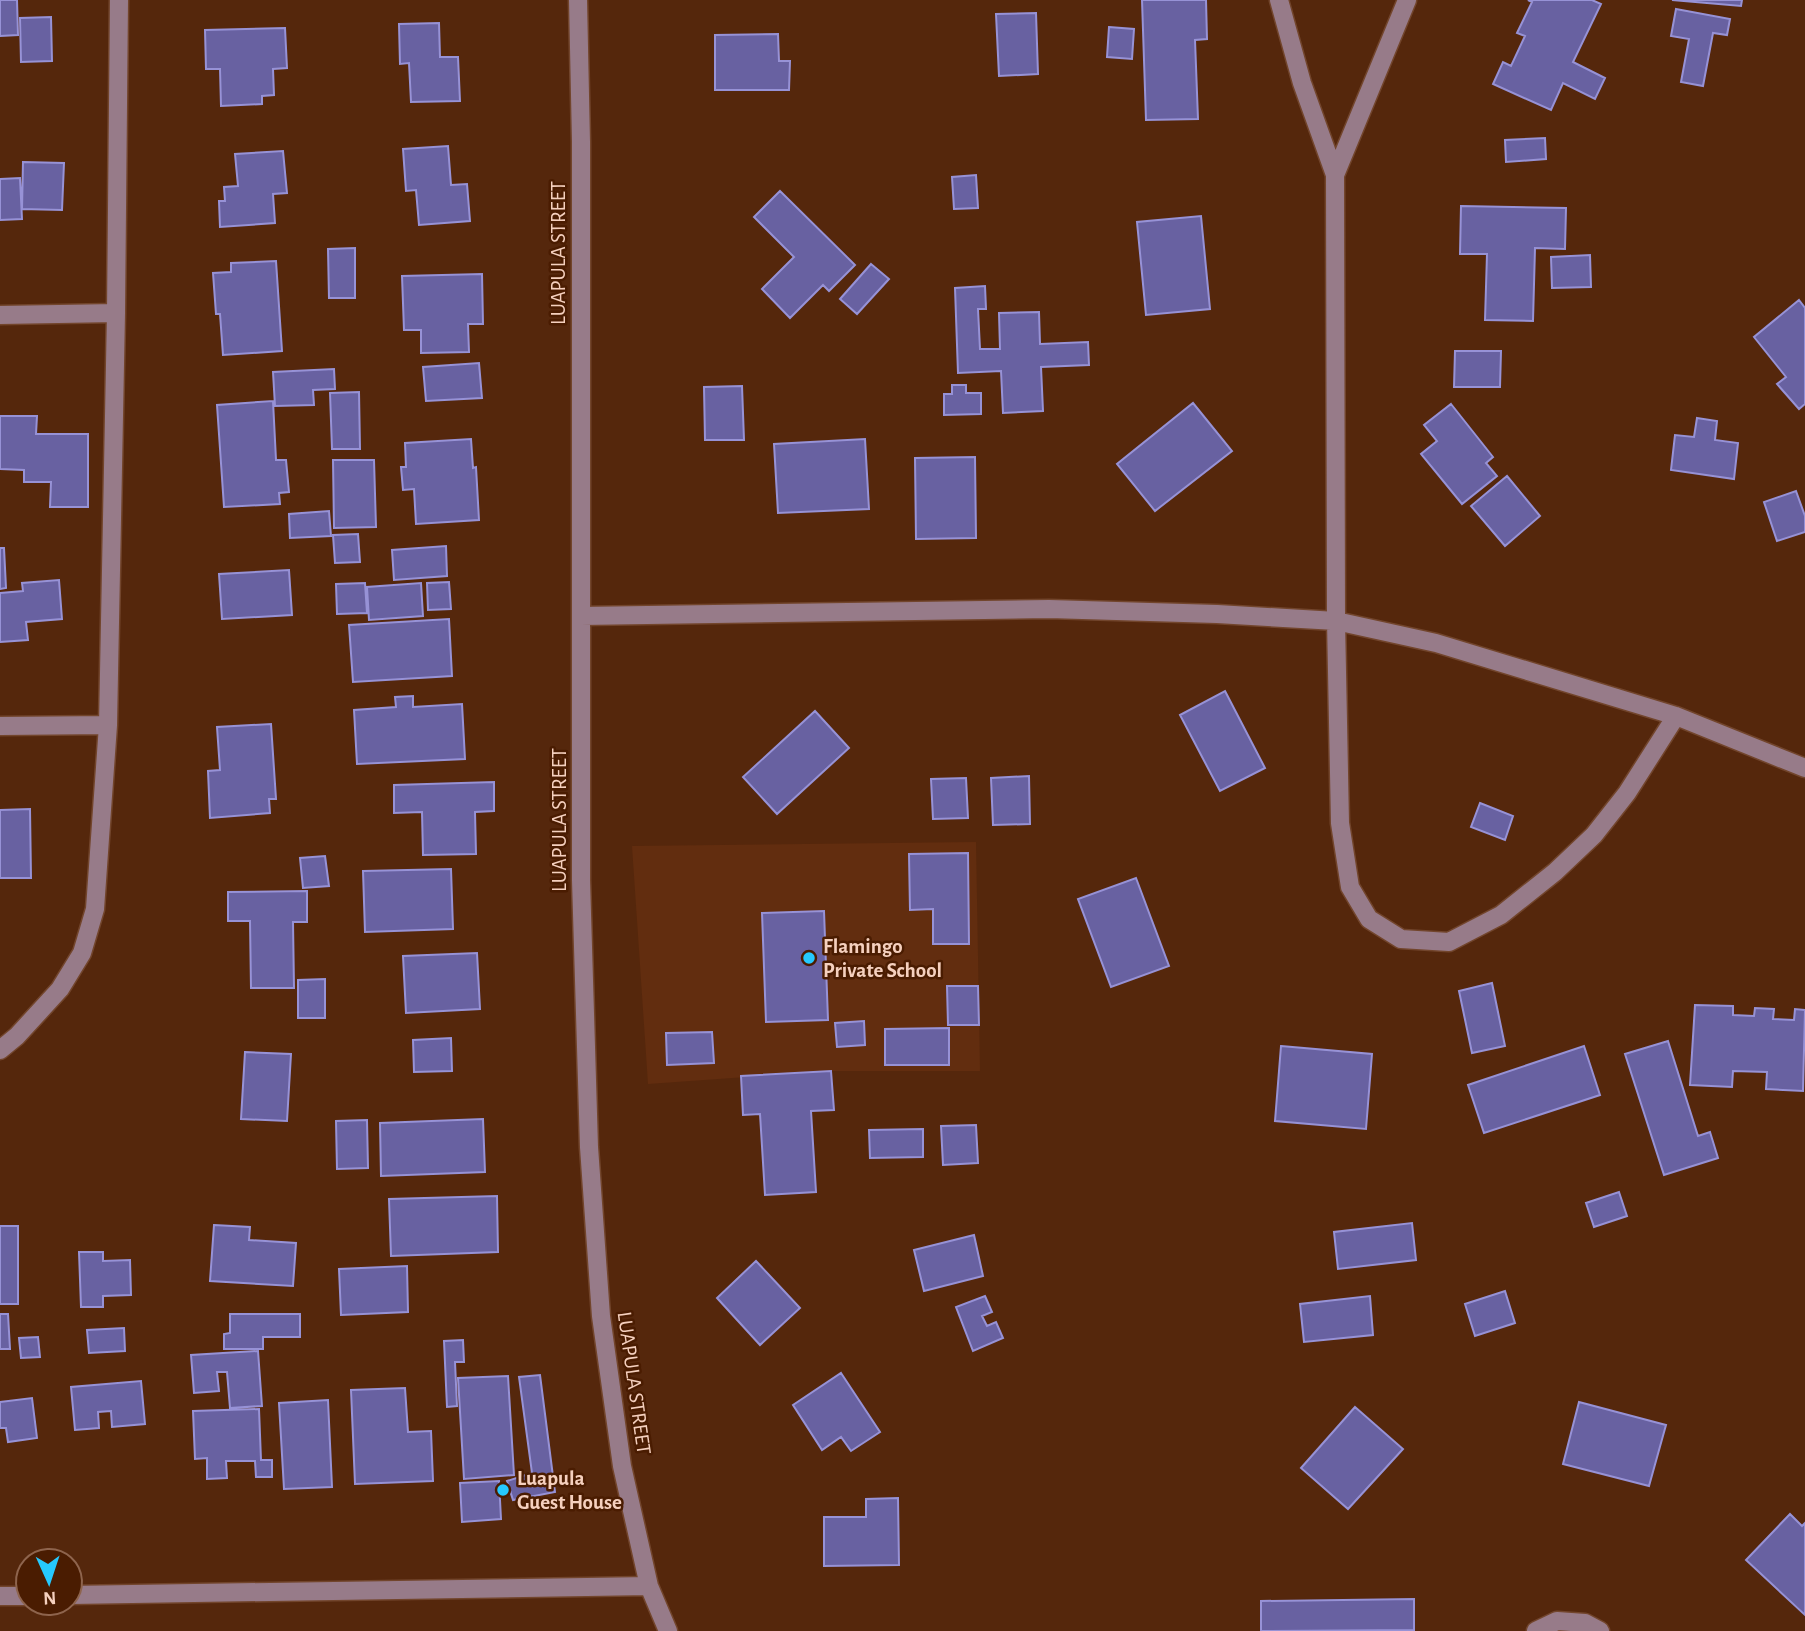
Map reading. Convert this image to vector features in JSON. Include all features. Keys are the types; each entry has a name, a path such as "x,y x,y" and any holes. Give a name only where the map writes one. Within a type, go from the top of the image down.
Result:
{"street":[{"path":"0,1050 17,1036 60,989 82,953 95,909 108,725 119,0"},
{"name":"LUAPULA STREET","path":"578,0 581,142 581,880 589,1147 601,1316 622,1466 649,1586 668,1631"},
{"path":"1279,0 1302,83 1335,175 1336,621 1340,823 1350,887 1369,919 1401,939 1448,942 1501,915 1555,872 1594,835 1627,793 1676,716"},
{"path":"1335,175 1406,0"},
{"path":"0,315 116,313"},
{"path":"581,616 1049,609 1336,621 1436,643 1676,716 1805,768"},
{"path":"0,726 108,725"},
{"path":"84,1595 649,1586"},
{"path":"1536,1631 1557,1621 1585,1623 1600,1631"}],"shaded area":[{"name":"Flamingo Private School","path":"976,842 980,1071 831,1071 648,1084 632,846"}],"building":[{"path":"0,0 17,0 18,35 0,36"},
{"path":"1142,0 1206,0 1207,39 1195,40 1198,119 1146,120"},
{"path":"1528,0 1592,0 1601,4 1573,62 1605,78 1595,99 1563,83 1551,110 1493,84 1503,62 1511,66 1525,36 1517,33 1532,2"},
{"path":"1672,0 1742,0 1741,6"},
{"path":"1676,9 1730,19 1727,35 1713,33 1703,86 1681,82 1689,39 1671,36"},
{"path":"1036,13 1038,74 999,76 996,14"},
{"path":"51,17 52,61 21,62 20,18"},
{"path":"439,23 440,57 458,57 460,101 411,102 409,63 400,64 399,24"},
{"path":"1109,27 1134,29 1132,59 1107,57"},
{"path":"285,28 287,68 273,69 274,95 262,96 262,104 221,106 220,69 206,69 205,30"},
{"path":"778,34 779,61 790,61 789,90 715,90 715,35"},
{"path":"1545,138 1546,159 1506,162 1505,140"},
{"path":"448,146 451,185 467,184 470,221 419,225 416,190 406,191 403,149"},
{"path":"283,151 287,193 273,194 275,223 220,227 219,201 225,201 224,187 238,186 235,154"},
{"path":"23,162 64,163 62,210 22,209"},
{"path":"976,175 978,208 954,209 952,177"},
{"path":"20,178 22,219 0,220 0,179"},
{"path":"780,191 855,265 829,291 823,285 790,318 762,289 794,257 754,217"},
{"path":"1461,206 1566,208 1565,249 1535,248 1533,321 1485,320 1487,254 1460,254"},
{"path":"1201,216 1210,309 1146,315 1137,222"},
{"path":"355,248 355,298 329,298 328,249"},
{"path":"1590,255 1591,287 1552,288 1551,257"},
{"path":"276,261 282,351 223,355 213,273 231,272 231,263"},
{"path":"871,264 889,279 857,314 840,299"},
{"path":"482,274 483,324 468,324 469,352 421,353 421,330 404,330 402,276"},
{"path":"985,286 986,309 978,309 980,349 1000,349 999,313 1039,312 1040,344 1088,342 1089,365 1041,367 1043,411 1003,413 1001,371 958,373 955,288"},
{"path":"1799,300 1805,308 1805,404 1799,409 1777,384 1786,377 1754,337"},
{"path":"1455,351 1501,351 1500,387 1454,387"},
{"path":"479,363 482,398 426,401 423,367"},
{"path":"334,369 335,389 313,390 314,405 275,406 273,372"},
{"path":"952,385 966,385 966,393 981,393 981,414 944,415 944,394 952,394"},
{"path":"742,386 744,440 705,440 704,387"},
{"path":"359,392 360,449 332,449 330,393"},
{"path":"273,401 276,460 286,460 289,492 279,493 280,504 224,507 217,405"},
{"path":"1193,403 1232,451 1155,511 1117,464"},
{"path":"1451,404 1493,457 1486,463 1497,476 1462,504 1421,454 1437,441 1424,425"},
{"path":"0,416 37,416 36,434 88,434 88,507 50,507 51,482 24,482 24,470 0,469"},
{"path":"1697,418 1717,421 1715,440 1738,443 1734,479 1671,470 1675,435 1694,437"},
{"path":"471,439 473,468 476,467 479,520 416,524 414,489 403,490 401,467 406,467 405,443"},
{"path":"865,439 869,509 778,513 774,444"},
{"path":"975,457 976,538 916,539 915,458"},
{"path":"333,460 374,460 376,527 334,528"},
{"path":"1507,476 1540,516 1505,546 1471,506"},
{"path":"1796,491 1805,516 1805,532 1777,541 1764,502"},
{"path":"329,511 331,536 290,538 289,514"},
{"path":"358,534 360,562 335,563 333,535"},
{"path":"446,546 447,576 394,580 392,550"},
{"path":"0,548 4,548 6,588 0,589"},
{"path":"289,570 292,615 222,619 219,574"},
{"path":"59,580 62,619 26,622 28,640 0,642 0,593 23,591 22,583"},
{"path":"449,582 451,609 428,610 427,583"},
{"path":"365,583 367,613 337,614 336,584"},
{"path":"421,583 423,616 369,620 367,587"},
{"path":"449,619 452,676 353,682 349,625"},
{"path":"1225,691 1265,768 1220,791 1180,715"},
{"path":"413,696 413,707 462,704 465,759 357,764 354,710 396,707 395,697"},
{"path":"815,711 849,748 777,814 743,777"},
{"path":"271,724 276,799 269,799 270,813 210,818 208,771 220,770 217,727"},
{"path":"1029,776 1030,824 993,825 991,778"},
{"path":"966,778 968,818 933,819 931,779"},
{"path":"494,782 494,811 475,812 476,854 423,855 422,812 394,813 394,785"},
{"path":"1480,803 1513,816 1505,840 1471,827"},
{"path":"30,809 31,878 0,878 0,810"},
{"path":"968,853 969,944 933,944 933,909 910,910 909,854"},
{"path":"325,856 329,886 303,888 300,858"},
{"path":"451,869 453,929 365,932 363,871"},
{"path":"1136,878 1169,966 1111,987 1078,899"},
{"path":"307,891 307,922 293,922 294,988 251,988 250,921 228,921 228,892"},
{"path":"824,911 828,1020 766,1022 762,913"},
{"path":"477,953 480,1009 406,1013 403,956"},
{"path":"325,979 325,1018 298,1018 298,980"},
{"path":"1492,983 1505,1046 1472,1053 1459,991"},
{"path":"947,986 978,986 979,1025 948,1025"},
{"path":"1695,1005 1733,1006 1733,1015 1754,1016 1755,1008 1774,1009 1773,1019 1794,1020 1795,1009 1805,1010 1803,1091 1766,1089 1767,1072 1733,1071 1732,1087 1690,1085"},
{"path":"864,1021 865,1045 837,1047 835,1023"},
{"path":"949,1028 949,1065 885,1065 885,1029"},
{"path":"712,1032 714,1063 667,1065 666,1033"},
{"path":"451,1038 452,1071 414,1072 413,1040"},
{"path":"1668,1041 1698,1136 1710,1132 1718,1158 1664,1175 1625,1054"},
{"path":"1281,1046 1372,1054 1366,1129 1275,1121"},
{"path":"1584,1046 1600,1095 1484,1133 1468,1085"},
{"path":"245,1052 291,1054 287,1121 241,1119"},
{"path":"831,1071 834,1110 811,1111 816,1192 765,1195 760,1114 743,1115 741,1076"},
{"path":"483,1119 485,1172 381,1176 380,1123"},
{"path":"367,1120 368,1168 337,1169 336,1121"},
{"path":"976,1125 978,1163 943,1165 941,1126"},
{"path":"923,1129 923,1157 870,1158 869,1130"},
{"path":"1619,1192 1627,1216 1594,1227 1586,1203"},
{"path":"497,1196 498,1252 391,1256 389,1199"},
{"path":"1412,1223 1416,1260 1338,1269 1334,1232"},
{"path":"214,1225 250,1227 249,1240 296,1243 293,1286 210,1281"},
{"path":"0,1226 18,1226 18,1304 0,1304"},
{"path":"974,1235 983,1276 924,1291 914,1250"},
{"path":"79,1252 103,1252 103,1261 130,1260 131,1295 103,1296 103,1307 81,1307"},
{"path":"756,1261 800,1308 760,1345 717,1298"},
{"path":"407,1266 408,1312 341,1315 339,1269"},
{"path":"1505,1291 1515,1323 1475,1336 1465,1304"},
{"path":"985,1296 992,1312 982,1316 987,1326 996,1322 1003,1338 973,1351 956,1307"},
{"path":"1370,1296 1373,1335 1304,1342 1300,1304"},
{"path":"0,1314 8,1314 10,1349 0,1349"},
{"path":"230,1314 300,1314 300,1337 263,1337 263,1349 224,1349 224,1334 230,1333"},
{"path":"124,1328 125,1351 89,1353 87,1330"},
{"path":"38,1337 40,1357 21,1358 19,1338"},
{"path":"463,1340 464,1362 455,1362 457,1406 447,1407 444,1341"},
{"path":"258,1351 262,1406 230,1408 227,1372 217,1372 219,1391 194,1393 191,1355"},
{"path":"841,1373 880,1432 851,1451 841,1437 822,1450 793,1405"},
{"path":"540,1375 555,1492 513,1500 507,1481 532,1473 519,1377"},
{"path":"508,1376 514,1475 464,1479 458,1378"},
{"path":"141,1381 145,1424 112,1427 111,1411 98,1412 99,1428 75,1430 71,1387"},
{"path":"405,1388 408,1432 431,1431 433,1481 355,1484 351,1390"},
{"path":"32,1398 37,1438 8,1442 6,1428 0,1428 0,1402"},
{"path":"328,1400 332,1487 284,1489 279,1403"},
{"path":"1579,1402 1666,1425 1649,1486 1563,1464"},
{"path":"1355,1407 1403,1449 1348,1509 1301,1468"},
{"path":"259,1409 261,1460 272,1460 272,1477 256,1477 255,1461 226,1461 227,1478 207,1479 207,1458 195,1459 193,1411"},
{"path":"499,1481 501,1519 462,1522 460,1483"},
{"path":"898,1498 899,1565 824,1566 824,1517 866,1517 866,1499"},
{"path":"1790,1514 1802,1526 1805,1523 1805,1615 1746,1560"},
{"path":"1414,1599 1414,1630 1261,1631 1261,1601"}],"place":[{"name":"Flamingo Private School","path":"809,958"},
{"name":"Luapula Guest House","path":"503,1490"}]}
